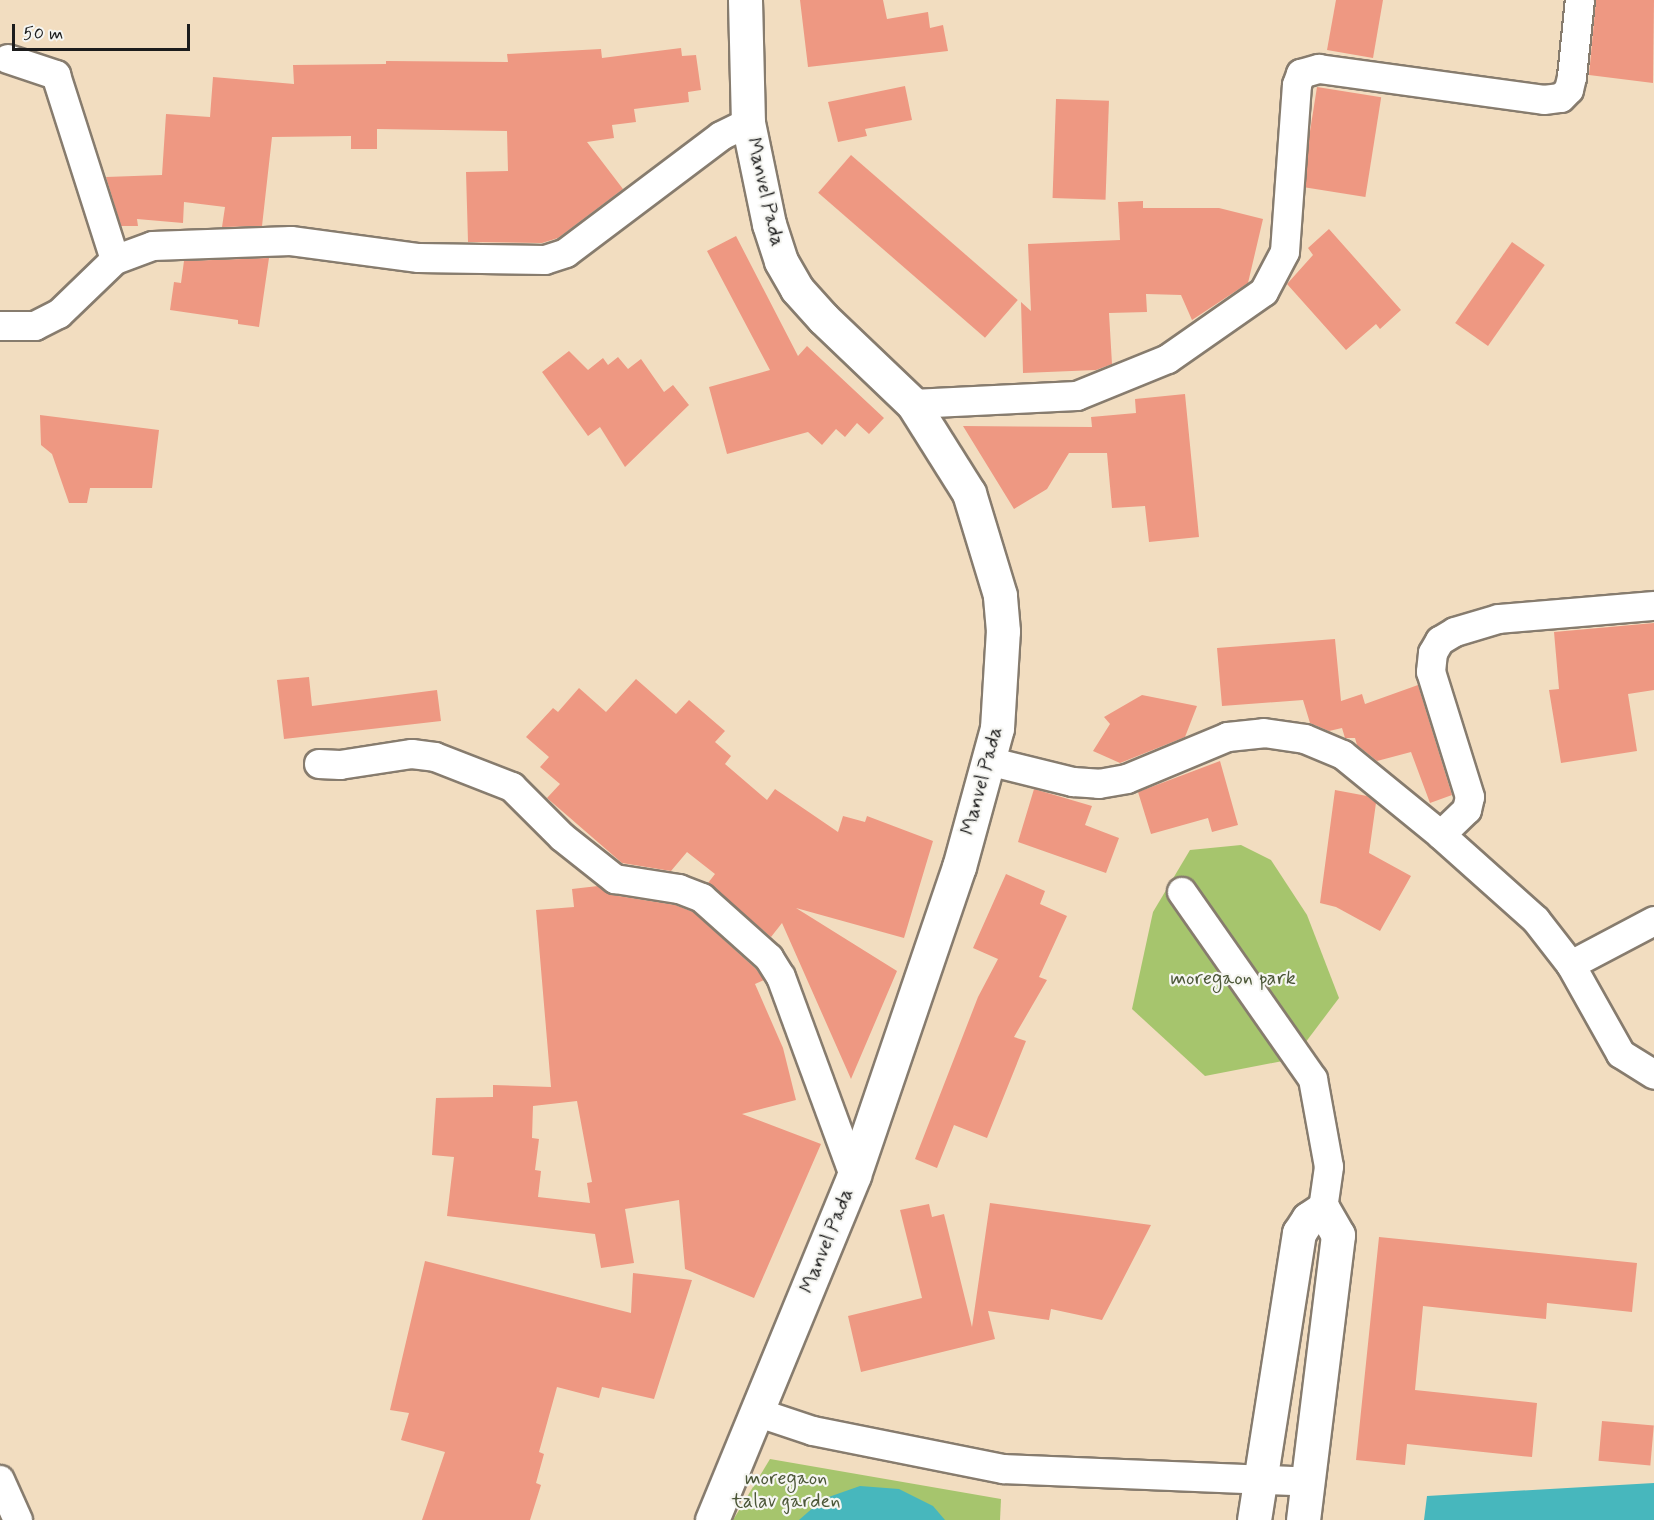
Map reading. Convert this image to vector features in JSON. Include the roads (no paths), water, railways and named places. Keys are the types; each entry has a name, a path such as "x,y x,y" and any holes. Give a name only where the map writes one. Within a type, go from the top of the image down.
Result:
{"main road":[{"name":"Manvel Pada","path":"712,1520 854,1175 959,867 998,728 1003,631 1000,595 969,493 913,404 797,289 782,261 769,224 748,123 745,0"},
{"path":"1254,1520 1299,1233 1308,1220 1323,1209 1338,1235 1303,1520"}],"street":[{"path":"913,404 1077,396 1168,359 1264,292 1285,252 1297,85 1301,74 1319,69 1544,100 1561,98 1569,90 1572,77 1580,0"},
{"path":"8,59 56,75 115,260"},
{"path":"0,326 35,326 59,314 115,260 153,246 291,241 419,258 544,260 567,253 721,136 748,123"},
{"path":"1441,835 1467,810 1470,797 1431,672 1433,653 1440,641 1455,632 1499,619 1654,606"},
{"path":"988,761 1073,782 1099,784 1127,779 1228,737 1264,733 1305,739 1343,755 1441,835 1536,920 1571,965 1621,1054 1654,1076"},
{"path":"319,764 340,765 412,754 435,757 512,787 562,837 615,879 679,889 702,898 769,958 781,977 854,1175"},
{"path":"1182,892 1313,1079 1329,1167 1323,1209"},
{"path":"1571,965 1654,921"},
{"path":"756,1412 813,1431 1004,1468 1259,1482 1309,1482"},
{"path":"0,1480 18,1520"}],"water":[{"path":"1654,1483 1654,1520 1424,1520 1427,1496"},
{"path":"860,1486 899,1489 933,1506 945,1520 799,1520 823,1499"}],"park label":[{"name":"moregaon park","path":"1233,978"},
{"name":"moregaon talav garden","path":"786,1490"}]}
